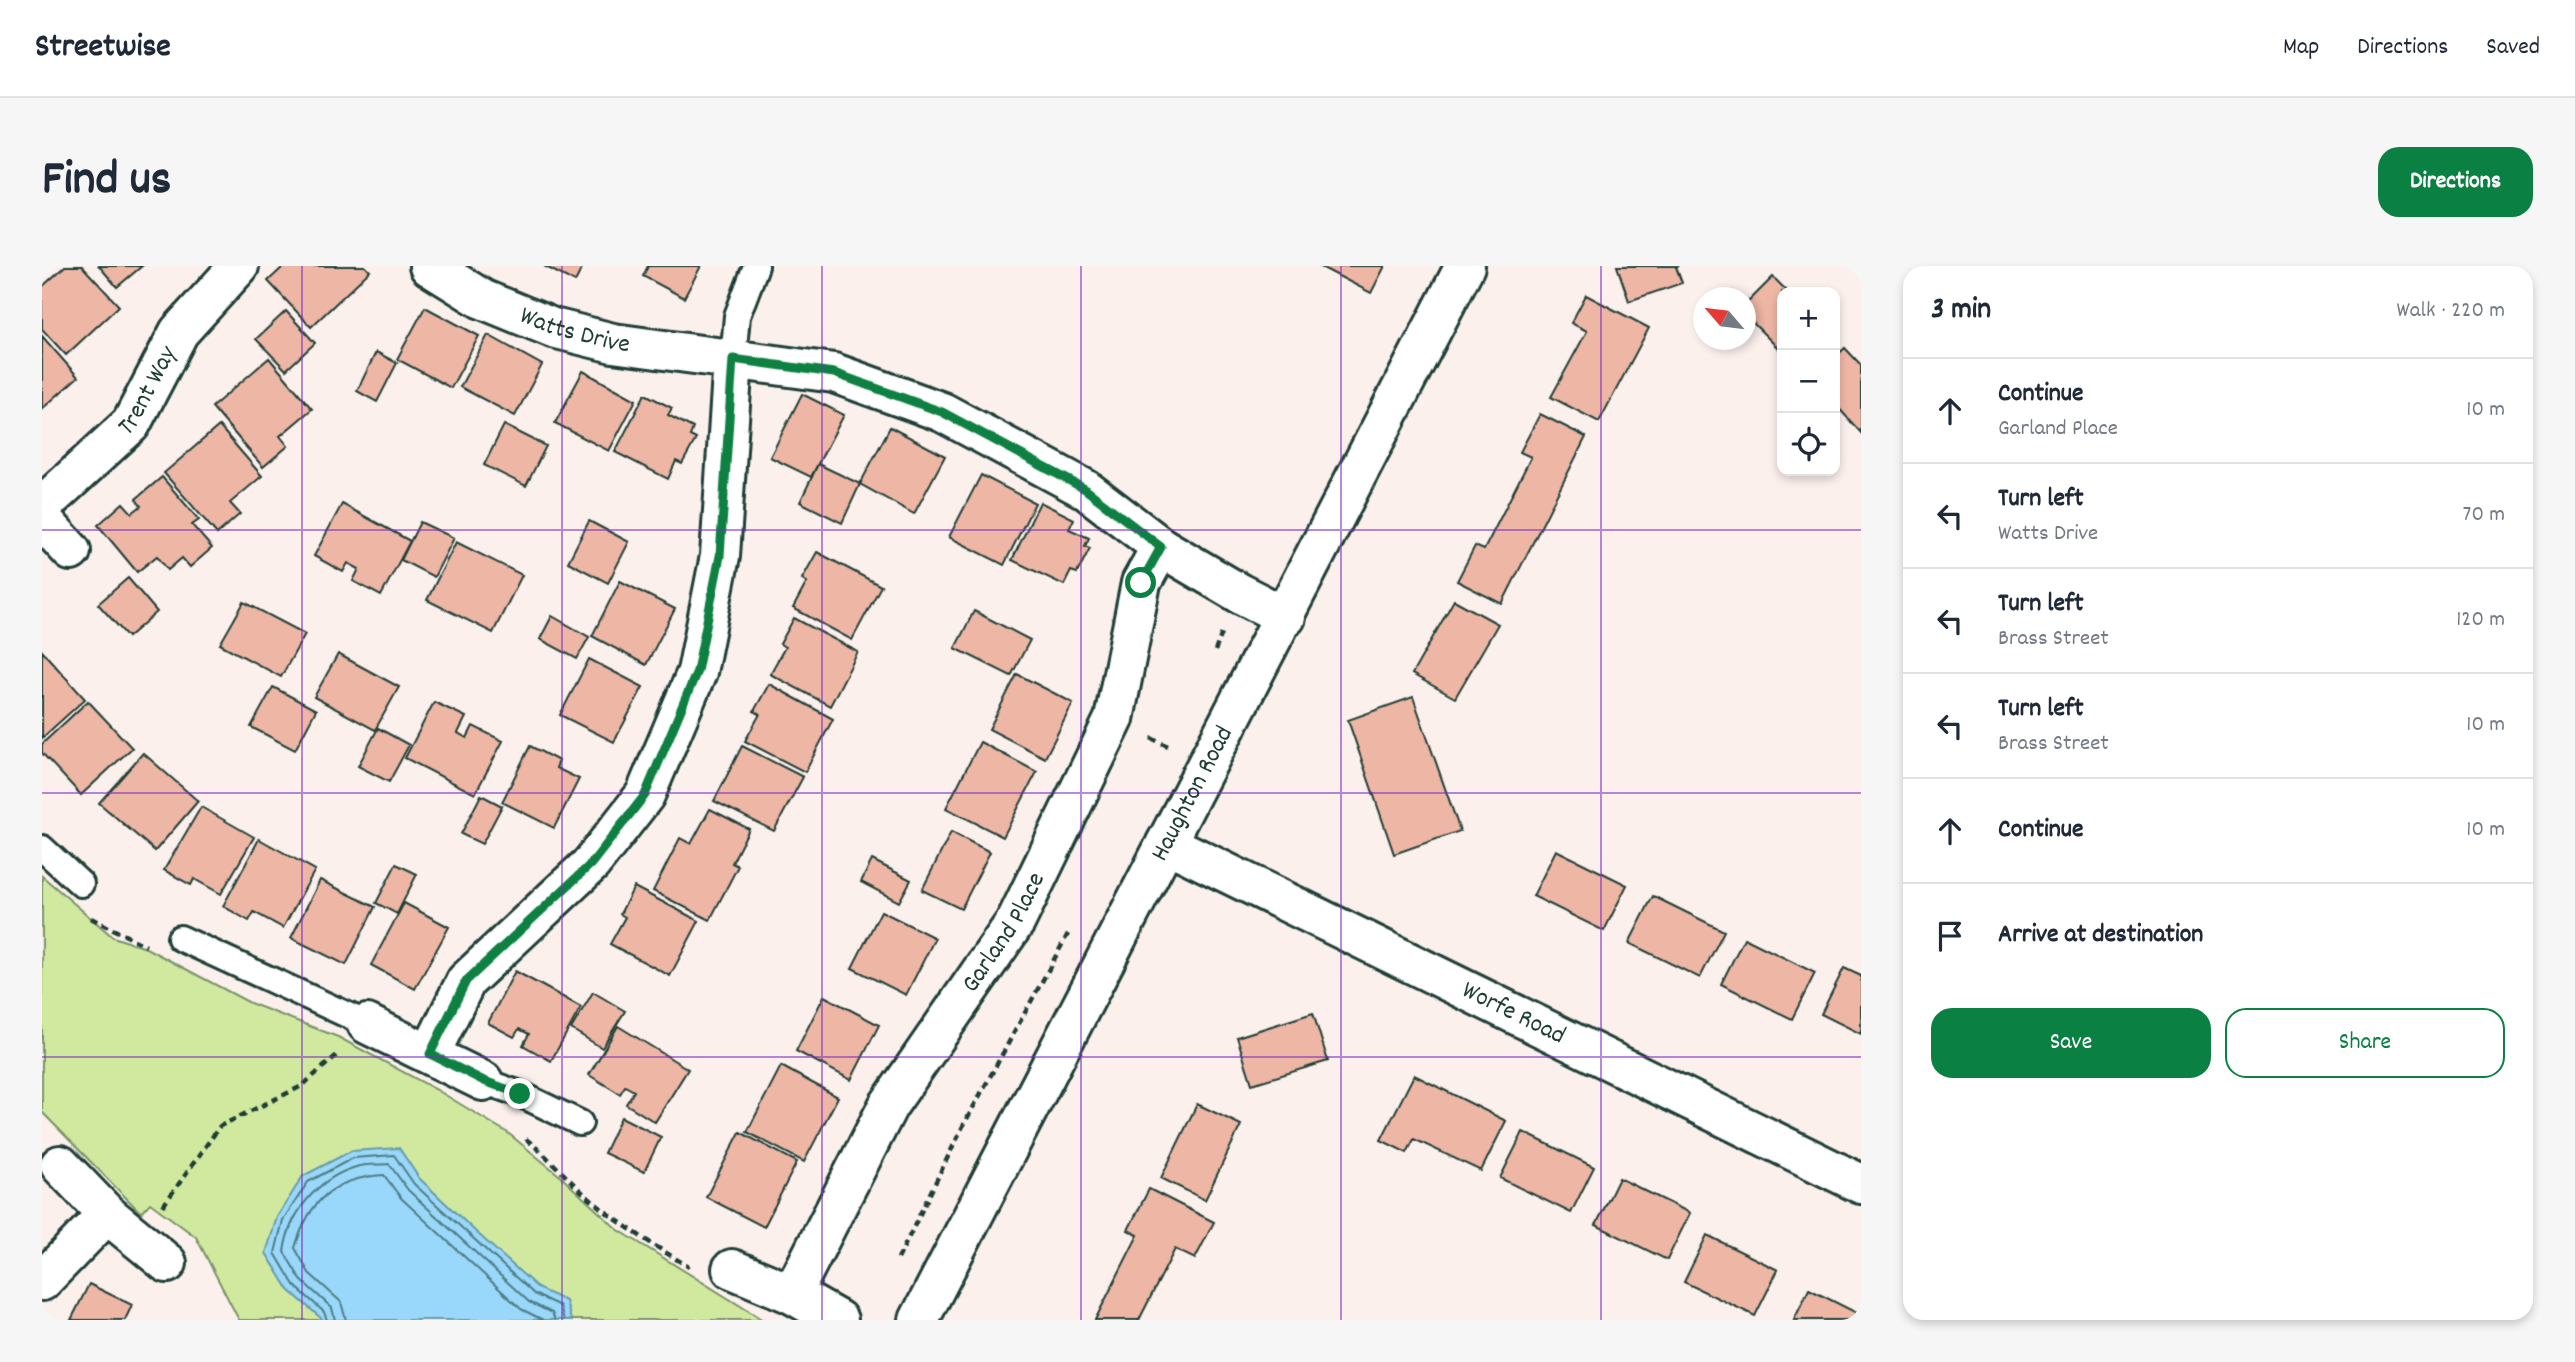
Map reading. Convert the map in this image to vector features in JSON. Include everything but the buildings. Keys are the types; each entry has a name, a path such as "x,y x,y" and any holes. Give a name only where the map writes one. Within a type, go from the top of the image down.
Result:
{"street":[{"name":"Trent Way","path":"42,506 131,424 179,332 239,266"},
{"name":"Watts Drive","path":"429,266 481,299 554,328 613,343 834,373 942,412 1085,489 1161,547 1286,617"},
{"name":"Haughton Road","path":"919,1320 1286,617 1465,266"},
{"path":"430,1054 466,981 591,864 645,795 697,671 720,556 733,359"},
{"path":"42,519 71,551"},
{"name":"Garland Place","path":"792,1294 888,1106 1017,922 1114,719 1141,583 1161,547"},
{"name":"Worfe Road","path":"1166,843 1861,1184"},
{"path":"368,1024 484,1081"},
{"path":"61,1165 107,1214 153,1252"},
{"path":"42,1282 107,1214"},
{"path":"732,1269 792,1294 838,1320"}],"lane":[{"path":"733,359 737,316 756,266"},
{"path":"42,848 81,884"},
{"path":"180,938 368,1024"},
{"path":"484,1081 520,1094 580,1123"}],"path":[{"path":"1210,663 1239,593"},
{"path":"1163,759 1175,735"},
{"path":"81,884 90,918 147,947 180,938"},
{"path":"898,1260 962,1128 1072,926"},
{"path":"153,1252 220,1126 302,1086 368,1024"},
{"path":"525,1138 608,1212 715,1284 732,1269"}],"green space":[{"path":"42,876 113,937 146,948 250,1003 338,1037 437,1090 508,1133 559,1175 617,1229 763,1320 239,1320 196,1237 150,1203 141,1213 42,1112"}],"water":[{"path":"399,1148 419,1178 476,1232 539,1289 566,1301 571,1320 323,1320 289,1290 266,1253 277,1217 303,1176 351,1151"}],"route":[{"path":"520,1094 484,1081 430,1054 466,981 591,864 645,795 697,671 720,556 733,359 834,373 942,412 1085,489 1161,547 1141,583"}]}
